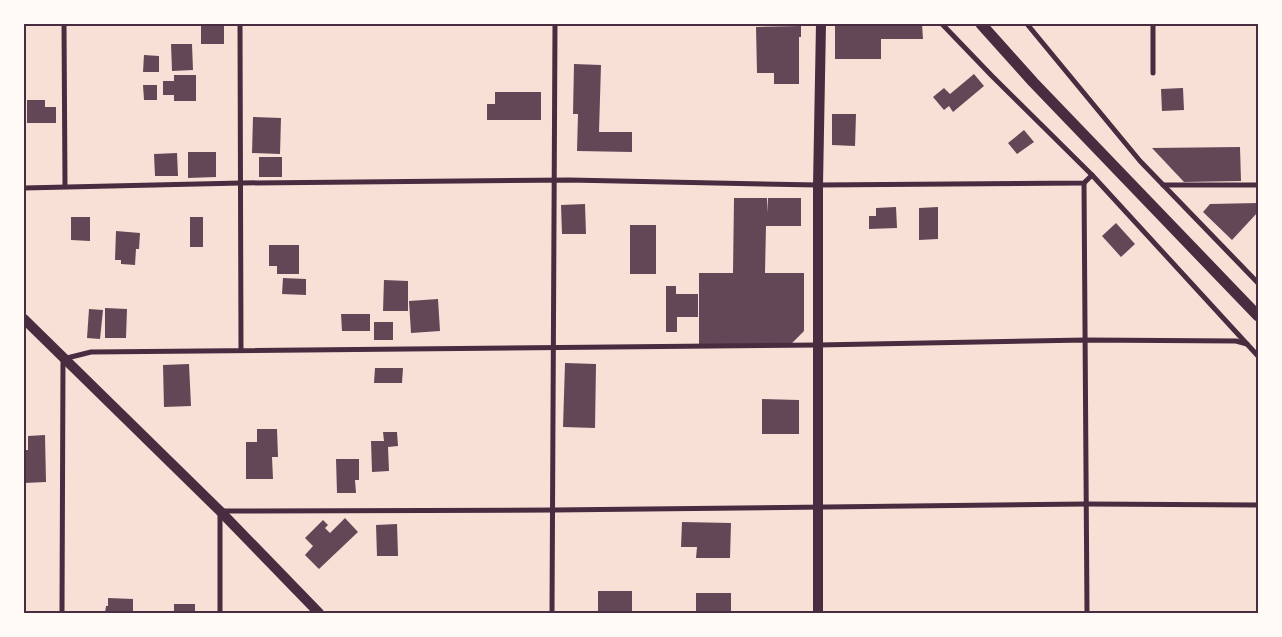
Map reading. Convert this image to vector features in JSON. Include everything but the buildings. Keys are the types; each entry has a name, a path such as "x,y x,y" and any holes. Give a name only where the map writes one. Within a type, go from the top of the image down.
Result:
{"highway":[{"path":"981,24 1040,89 1258,316"}],"main road":[{"path":"818,613 818,185 821,24"},
{"path":"24,320 220,511 319,613"}],"street":[{"path":"64,24 65,186"},
{"path":"240,24 241,350"},
{"path":"552,613 555,24"},
{"path":"942,24 1092,175 1258,356"},
{"path":"1027,24 1140,161 1258,283"},
{"path":"1153,24 1153,73"},
{"path":"24,188 241,183 555,180 818,185 1084,183 1092,175"},
{"path":"1084,183 1087,613"},
{"path":"1163,185 1258,185"},
{"path":"62,613 64,359 90,352 818,345 1086,340 1236,341 1248,344"},
{"path":"220,613 220,511 554,510 1086,504 1258,505"}]}
